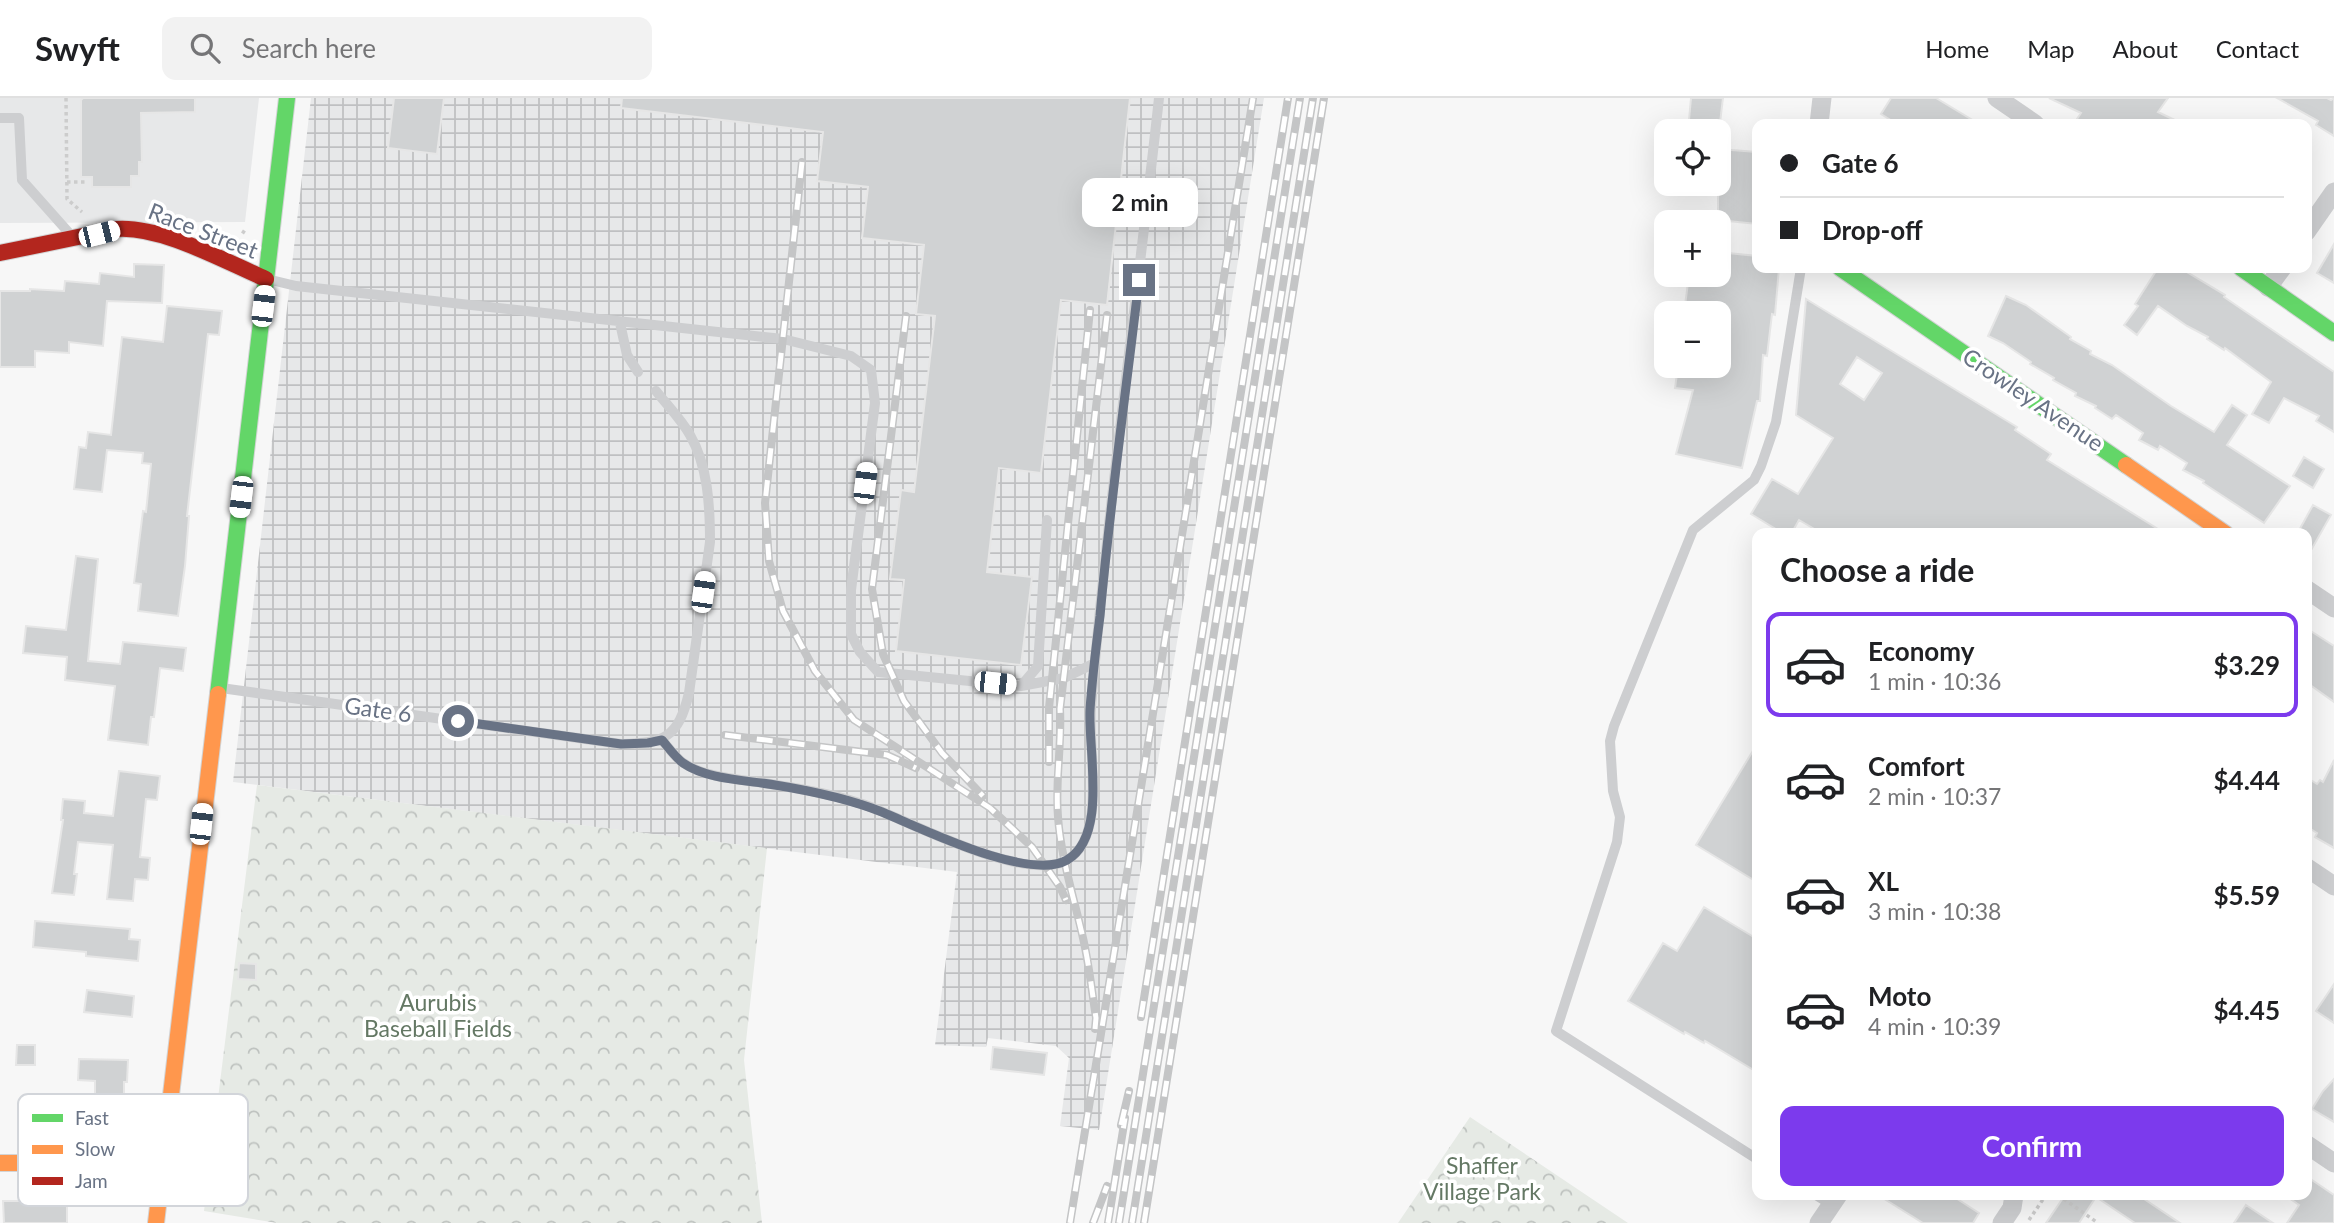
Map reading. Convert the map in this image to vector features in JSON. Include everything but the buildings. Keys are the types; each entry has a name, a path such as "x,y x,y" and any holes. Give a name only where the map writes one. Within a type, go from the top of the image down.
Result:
{"main road":[{"path":"171,1094 287,98"},
{"name":"Race Street","path":"0,253 117,229 135,228 160,234 266,279"},
{"name":"Crowley Avenue","path":"1847,273 2217,528"},
{"path":"2248,273 2334,332"},
{"path":"0,1163 18,1163"}],"street":[{"path":"1820,119 1822,98"},
{"path":"1997,98 2028,119"},
{"path":"2312,223 2334,192"},
{"path":"2269,287 2279,273"},
{"path":"2312,593 2334,608"},
{"path":"2312,871 2334,886"},
{"path":"2312,1148 2334,1163"},
{"path":"1819,1223 1828,1200"},
{"path":"2002,1223 2012,1208 2013,1200"}],"lane":[{"path":"656,391 690,434 700,458 707,486 710,524 710,542 685,712 678,724 662,740 681,762 708,773 834,795 984,854 1045,866 1065,862 1084,843 1090,829 1090,712 1111,501 1159,98"},
{"path":"0,118 19,118 22,180 74,239"},
{"path":"1752,1155 1556,1031 1617,842 1620,817 1613,791 1610,741 1614,726 1693,530 1754,480 1761,466 1776,422 1800,273"},
{"path":"266,279 296,286 783,339 851,356 871,370 875,403 851,590 851,634 860,652 878,672 1021,686 1064,678 1095,663"},
{"path":"620,323 627,355 638,372"},
{"path":"1021,686 1038,666 1048,520"},
{"name":"Gate 6","path":"219,688 621,744 662,740"}],"path":[{"path":"66,98 67,199 83,214"},
{"path":"67,182 86,182"},
{"path":"2027,1223 2043,1200"},
{"path":"2065,1200 2098,1223"}],"shaded area":[{"path":"0,98 259,98 245,222 0,223"},
{"path":"311,98 1264,98 1099,1130 1060,1126 1069,1058 1056,1046 988,1038 986,1047 935,1045 957,872 233,782"}],"green space":[{"name":"Aurubis Baseball Fields","path":"257,785 767,848 744,1060 762,1223 277,1223 204,1211 205,1206 248,1206 248,1094 219,1094"},
{"name":"Shaffer Village Park","path":"1470,1117 1628,1223 1398,1223"}],"railway":[{"path":"1092,1089 1253,98"},
{"path":"1141,1017 1288,98"},
{"path":"1119,1223 1300,98"},
{"path":"1132,1223 1313,98"},
{"path":"1144,1223 1324,98"},
{"path":"802,162 765,503 769,561 783,611 815,671 854,720 990,808 1032,847 1066,900"},
{"path":"1049,762 1049,708 1090,310"},
{"path":"1095,1029 1096,1018 1087,958 1062,848 1057,790 1060,709 1107,315"},
{"path":"906,316 872,589 883,654 904,701 942,753 983,796"},
{"path":"725,735 887,755 916,768"},
{"path":"1070,1223 1093,1082"},
{"path":"1121,1125 1129,1091"},
{"path":"1108,1223 1125,1118"},
{"path":"1093,1223 1107,1186"}],"traffic: fast":[{"path":"218,694 287,98"},
{"path":"1847,273 2126,465"},
{"path":"2248,273 2334,333"}],"traffic: slow":[{"path":"2126,465 2217,528"},
{"path":"171,1094 218,694"},
{"path":"0,1163 18,1163"},
{"path":"156,1223 158,1206"}],"traffic: jam":[{"path":"0,253 117,229 135,230 193,246 266,279"}],"route":[{"path":"458,721 621,744 662,740 681,762 708,773 834,795 984,854 1045,866 1065,862 1084,843 1090,829 1090,712 1111,501 1139,280"}]}
